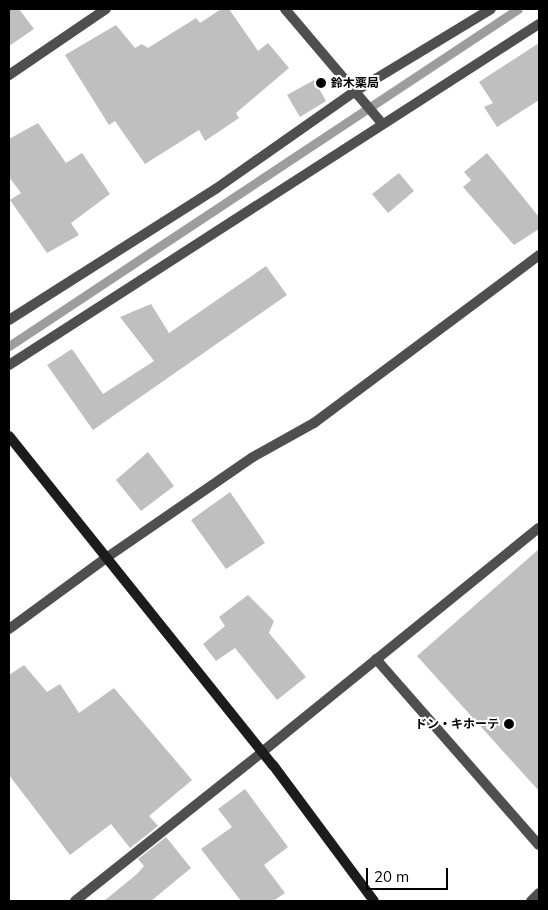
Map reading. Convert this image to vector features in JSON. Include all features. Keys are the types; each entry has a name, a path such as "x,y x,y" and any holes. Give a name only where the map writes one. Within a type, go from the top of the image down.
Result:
{"street":[{"path":"9,75 106,9"},
{"path":"285,9 381,122"},
{"path":"9,320 216,188 354,92 491,9"},
{"path":"9,365 381,122 539,24"},
{"path":"9,629 106,558 253,457 314,423 539,254"},
{"path":"9,436 262,752 374,901"},
{"path":"75,901 539,528"},
{"path":"376,659 539,845"},
{"path":"531,901 539,893"}],"building":[{"path":"9,9 19,9 34,29 9,46"},
{"path":"221,9 229,9 258,51 268,43 289,68 236,113 239,118 205,141 199,130 145,164 115,121 109,125 65,55 116,25 135,48 142,44 148,48 196,18 200,23"},
{"path":"539,43 539,100 497,127 484,107 493,103 479,82"},
{"path":"314,80 326,101 300,117 287,95"},
{"path":"38,123 66,163 82,153 110,194 71,223 79,235 47,253 10,200 21,193 9,177 9,139"},
{"path":"487,153 539,217 539,229 514,245 463,187 471,180 464,172"},
{"path":"399,173 414,191 388,213 372,194"},
{"path":"266,266 287,295 93,430 47,365 72,349 103,394 154,361 120,317 151,304 169,333"},
{"path":"148,452 174,486 141,511 116,480"},
{"path":"230,492 265,543 226,569 191,520"},
{"name":"ドン・キホーテ","path":"539,549 539,791 417,656"},
{"path":"248,595 274,621 269,633 306,677 277,700 235,648 216,661 203,644 225,626 219,617"},
{"path":"24,665 47,692 60,684 79,713 114,688 192,780 149,816 158,826 130,848 111,824 70,855 9,775 9,675"},
{"path":"245,789 288,847 264,865 285,893 273,901 241,901 201,849 232,827 218,809"},
{"path":"166,837 191,868 151,901 104,901 137,874 144,866 138,859"}],"waterway":[{"path":"9,346 518,9"}],"place":[{"name":"鈴木薬局","path":"321,83"},
{"name":"ドン・キホーテ","path":"509,724"}]}
